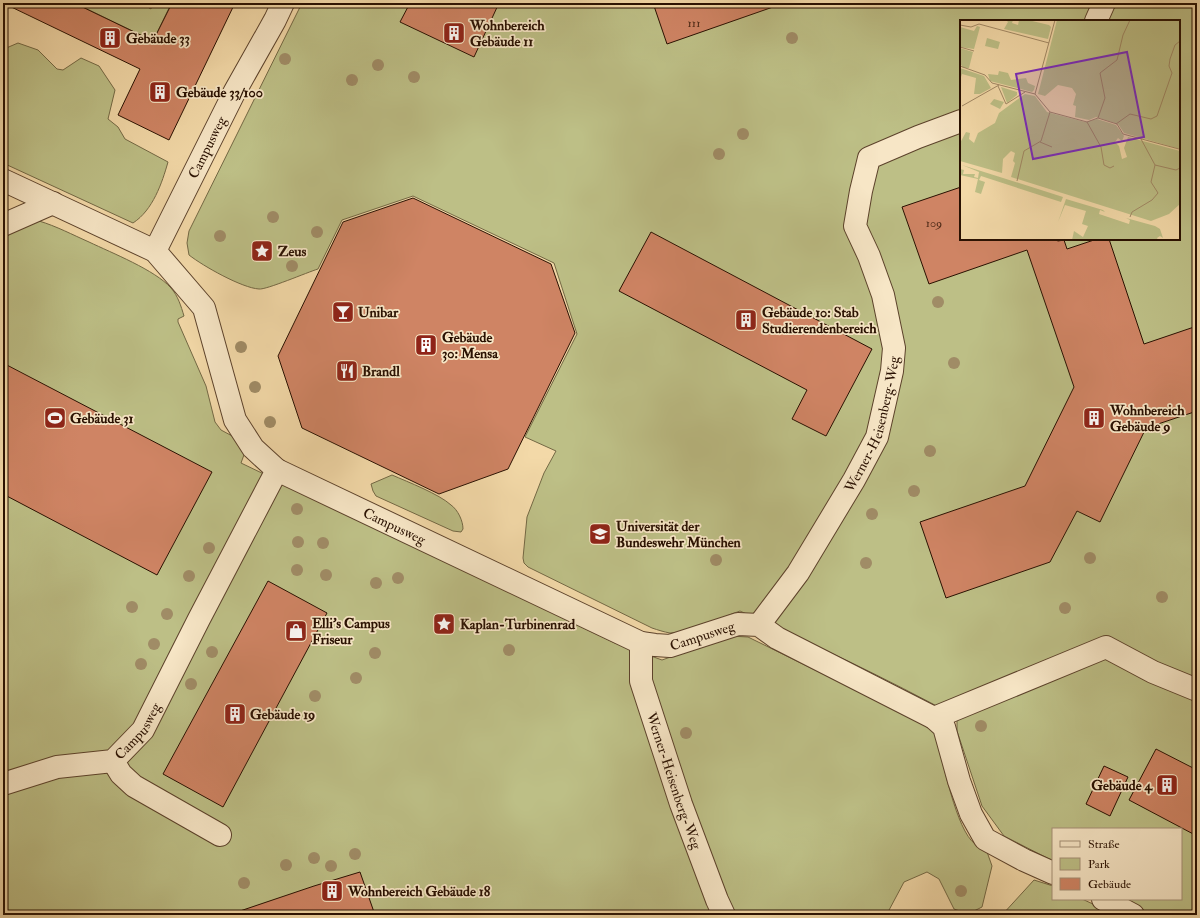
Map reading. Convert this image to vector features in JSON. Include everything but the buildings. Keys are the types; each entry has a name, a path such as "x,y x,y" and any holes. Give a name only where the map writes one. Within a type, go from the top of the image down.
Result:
{"street":[{"name":"Campusweg","path":"156,250 234,93 283,3"},
{"path":"1096,20 1104,3"},
{"name":"Werner-Heisenberg-Weg","path":"759,625 798,573 854,480 877,437 892,372 894,348 883,296 869,256 855,226 861,191 870,158 918,137 960,121"},
{"name":"Campusweg","path":"3,180 156,250 204,308 235,420 253,448 277,470 641,643 670,646 738,624 759,625"},
{"path":"3,225 53,203"},
{"name":"Campusweg","path":"3,784 58,767 113,761 143,730 277,470"},
{"path":"759,625 777,638 934,718 944,727 966,801 971,814 985,839 1024,860 1052,873"},
{"name":"Werner-Heisenberg-Weg","path":"641,643 641,680 681,804 724,915"},
{"path":"934,718 1106,647 1154,672 1197,690"},
{"path":"113,761 121,774 134,786 220,835"},
{"path":"1105,900 1133,915"}],"green space":[{"path":"81,3 115,3 116,5 121,3 147,3 150,9 160,3 170,6 153,41 79,5"},
{"path":"302,3 1197,3 1197,915 1150,915 1124,900 1182,900 1182,828 1052,828 1052,860 1004,836 982,806 957,731 957,717 849,662 740,611 695,628 668,633 652,628 528,567 524,563 523,558 527,517 544,473 556,451 525,437 577,334 554,263 413,196 342,220 318,269 263,289 252,288 233,281 203,265 189,255 187,243 189,231"},
{"path":"18,43 38,50 57,69 63,70 81,58 99,66 115,90 108,119 118,127 125,139 168,162 156,196 146,211 133,223 3,163 3,51 4,49"},
{"path":"39,221 52,225 133,262 164,281 171,288 177,298 184,316 178,319 178,322 206,386 215,422 221,430 234,437 245,452 241,463 615,643 662,660 730,636 748,637 931,727 936,736 951,794 962,825 968,836 975,844 986,849 992,866 982,907 968,914 954,909 939,879 927,872 904,882 888,912 889,915 3,915 3,236 31,223"},
{"path":"392,475 431,493 451,505 461,519 463,529 461,532 453,531 376,496 371,484"},
{"path":"1034,880 1052,886 1052,900 1084,900 1117,915 1002,915"}],"place":[{"name":"Wohnbereich Gebäude 11","path":"454,33"},
{"name":"Gebäude 33","path":"110,38"},
{"name":"Gebäude 33/100","path":"160,92"},
{"name":"Zeus","path":"262,251"},
{"name":"Unibar","path":"343,312"},
{"name":"Gebäude 10: Stab Studierendenbereich","path":"746,320"},
{"name":"Gebäude 30: Mensa","path":"426,345"},
{"name":"Brandl","path":"347,371"},
{"name":"Gebäude 31","path":"55,418"},
{"name":"Wohnbereich Gebäude 9","path":"1094,418"},
{"name":"Universität der Bundeswehr München","path":"600,534"},
{"name":"Kaplan-Turbinenrad","path":"444,624"},
{"name":"Elli's Campus Friseur","path":"296,631"},
{"name":"Gebäude 19","path":"235,714"},
{"name":"Gebäude 4","path":"1167,785"},
{"name":"Wohnbereich Gebäude 18","path":"332,891"}]}
